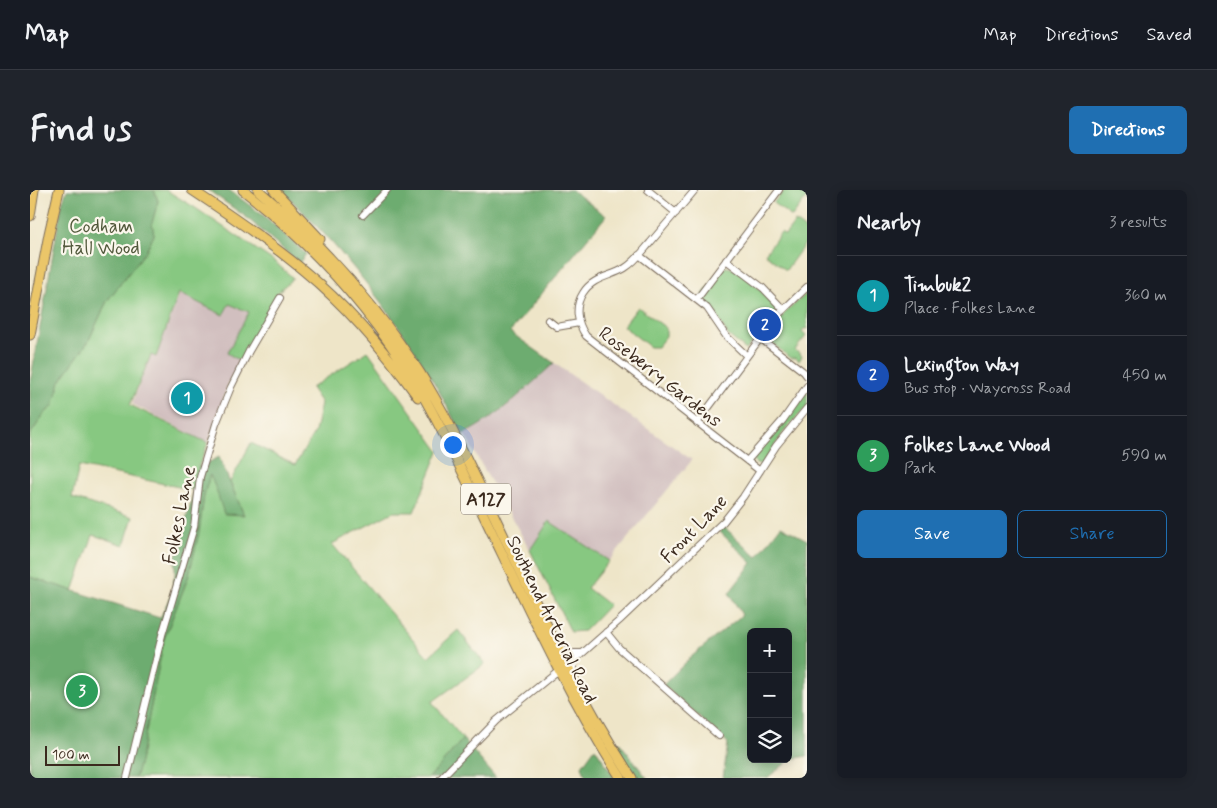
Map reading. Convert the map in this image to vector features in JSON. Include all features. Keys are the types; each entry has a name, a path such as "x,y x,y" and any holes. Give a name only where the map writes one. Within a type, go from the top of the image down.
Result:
{"highway":[{"path":"30,216 34,190"},
{"path":"30,335 59,190"},
{"path":"192,190 304,271 344,308 396,367 428,410 450,445"},
{"name":"Southend Arterial Road","path":"243,190 306,245 356,300 386,339 413,379 450,445 559,672 620,778"},
{"name":"Southend Arterial Road","path":"258,190 312,239 347,276 378,314 421,374 458,441 576,683 632,778"},
{"path":"274,190 367,291 396,332 421,374"}],"street":[{"path":"363,215 387,190"},
{"path":"648,190 676,213"},
{"name":"Roseberry Gardens","path":"695,190 626,268 596,280 586,289 578,305 579,323 586,336 760,471"},
{"path":"697,299 779,190"},
{"path":"639,255 697,299 713,314 731,342 747,356"},
{"path":"726,260 763,288 784,309"},
{"path":"697,423 760,338 784,309 807,286"},
{"name":"Folkes Lane","path":"127,778 162,635 194,527 200,477 216,424 237,374 280,298"},
{"path":"548,320 557,327 579,323"},
{"path":"760,338 807,376"},
{"path":"747,461 783,420 807,386"},
{"name":"Front Lane","path":"576,683 573,667 575,661 724,522 776,446 805,413"},
{"path":"606,632 619,648 719,736"},
{"path":"557,646 569,653 583,652"},
{"path":"441,778 496,721 555,673 559,672"}],"shaded area":[{"path":"180,293 223,315 229,304 249,312 228,353 240,361 228,384 208,443 132,404 151,354 156,357"},
{"path":"554,363 692,460 609,561 549,521 530,550 464,434 492,417"}],"green space":[{"name":"Codham Hall Wood","path":"67,190 154,190 158,201 152,223 154,235 146,251 107,301 88,342 60,381 53,406 44,414 30,435 30,383 62,203"},
{"path":"154,190 166,190 194,207 275,262 293,278 278,292 240,361 227,353 249,312 229,304 223,315 179,293 156,357 151,355 130,405 208,443 198,468 193,490 79,466 72,498 133,517 124,545 93,535 73,591 30,577 30,435 44,414 53,406 60,381 88,342 107,301 146,251 154,235 152,223 158,201"},
{"path":"208,190 229,190 264,216 306,254 299,263 246,217"},
{"path":"281,190 572,190 606,216 510,332 554,363 489,419 464,434 456,424 439,391 405,336 373,291 319,228"},
{"path":"785,190 807,190 807,197 792,217 773,203"},
{"path":"795,222 807,231 807,241 786,270 765,254 781,232 785,235"},
{"path":"725,267 738,271 745,276 778,308 746,350 728,335 715,313 703,300 703,294"},
{"path":"807,293 807,329 805,328 802,332 806,336 795,350 802,356 799,361 796,358 791,358 768,340 767,336 785,313"},
{"path":"638,307 666,328 666,336 657,347 650,347 623,326"},
{"path":"368,351 439,451 414,512 393,512 332,544 428,657 458,630 485,664 432,702 463,739 429,778 135,778 140,762 164,639 189,575 199,532 204,495 210,474 216,489 244,515 230,482 251,443 295,465 315,432 321,403 311,388"},
{"path":"807,391 807,407 787,427 763,463 761,465 756,464 755,457"},
{"path":"219,457 244,515 224,514 210,475 204,495 199,532 189,575 164,639 140,762 135,778 30,778 30,577 160,618 170,597 175,575 175,559 192,498 198,468"},
{"path":"549,521 609,561 587,588 609,605 584,631 571,632 530,550"},
{"path":"781,526 807,540 807,756 792,759 792,628 747,628 747,763 786,763 767,778 723,778 728,743 663,685 691,657 742,615 729,593 752,563 719,531 724,527 757,557"},
{"path":"463,739 496,778 429,778"},
{"path":"619,742 647,778 636,778 614,747"},
{"path":"595,748 614,778 586,778 582,766"}],"place":[{"name":"Lexington Way","path":"765,325"},
{"name":"Timbuk2","path":"187,398"},
{"name":"Folkes Lane Wood","path":"82,691"}]}
